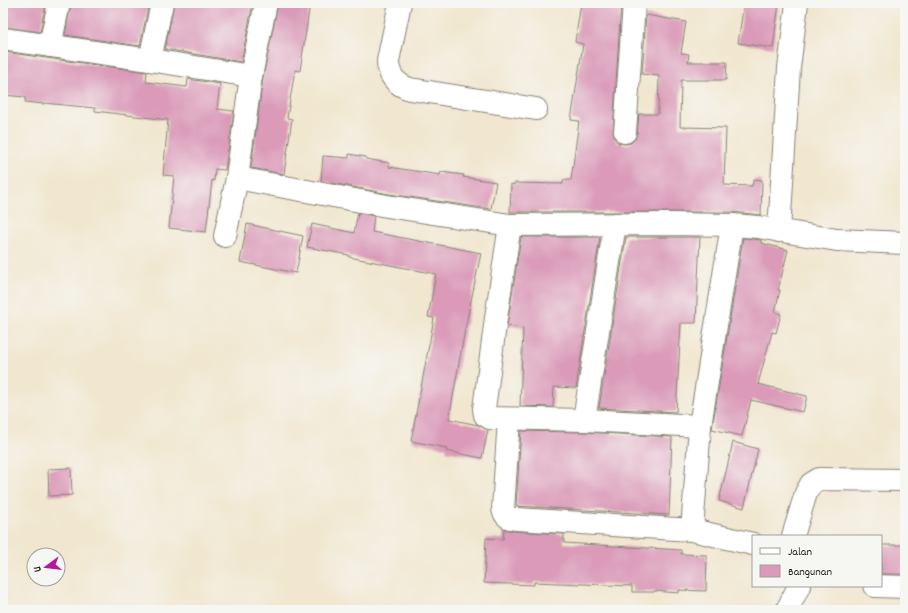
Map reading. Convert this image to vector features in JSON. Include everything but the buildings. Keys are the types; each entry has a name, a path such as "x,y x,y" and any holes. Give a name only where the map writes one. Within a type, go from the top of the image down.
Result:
{"street":[{"path":"50,46 59,3"},
{"path":"150,60 162,3"},
{"path":"225,236 237,178 251,76 266,3"},
{"path":"400,3 388,61 388,68 396,82 402,87 536,109"},
{"path":"625,132 634,3"},
{"path":"779,231 789,68 798,3"},
{"path":"3,39 251,76"},
{"path":"237,178 387,206 510,225 732,225 758,227 837,240 905,243"},
{"path":"584,420 615,224"},
{"path":"510,225 484,409 485,415 490,418 509,419 584,420 700,426"},
{"path":"692,530 700,426 732,225"},
{"path":"509,419 503,509 507,517 517,519 692,530 752,544"},
{"path":"793,535 806,493 811,484 819,479 905,480"},
{"path":"882,586 905,587"},
{"path":"787,610 798,587"}]}
